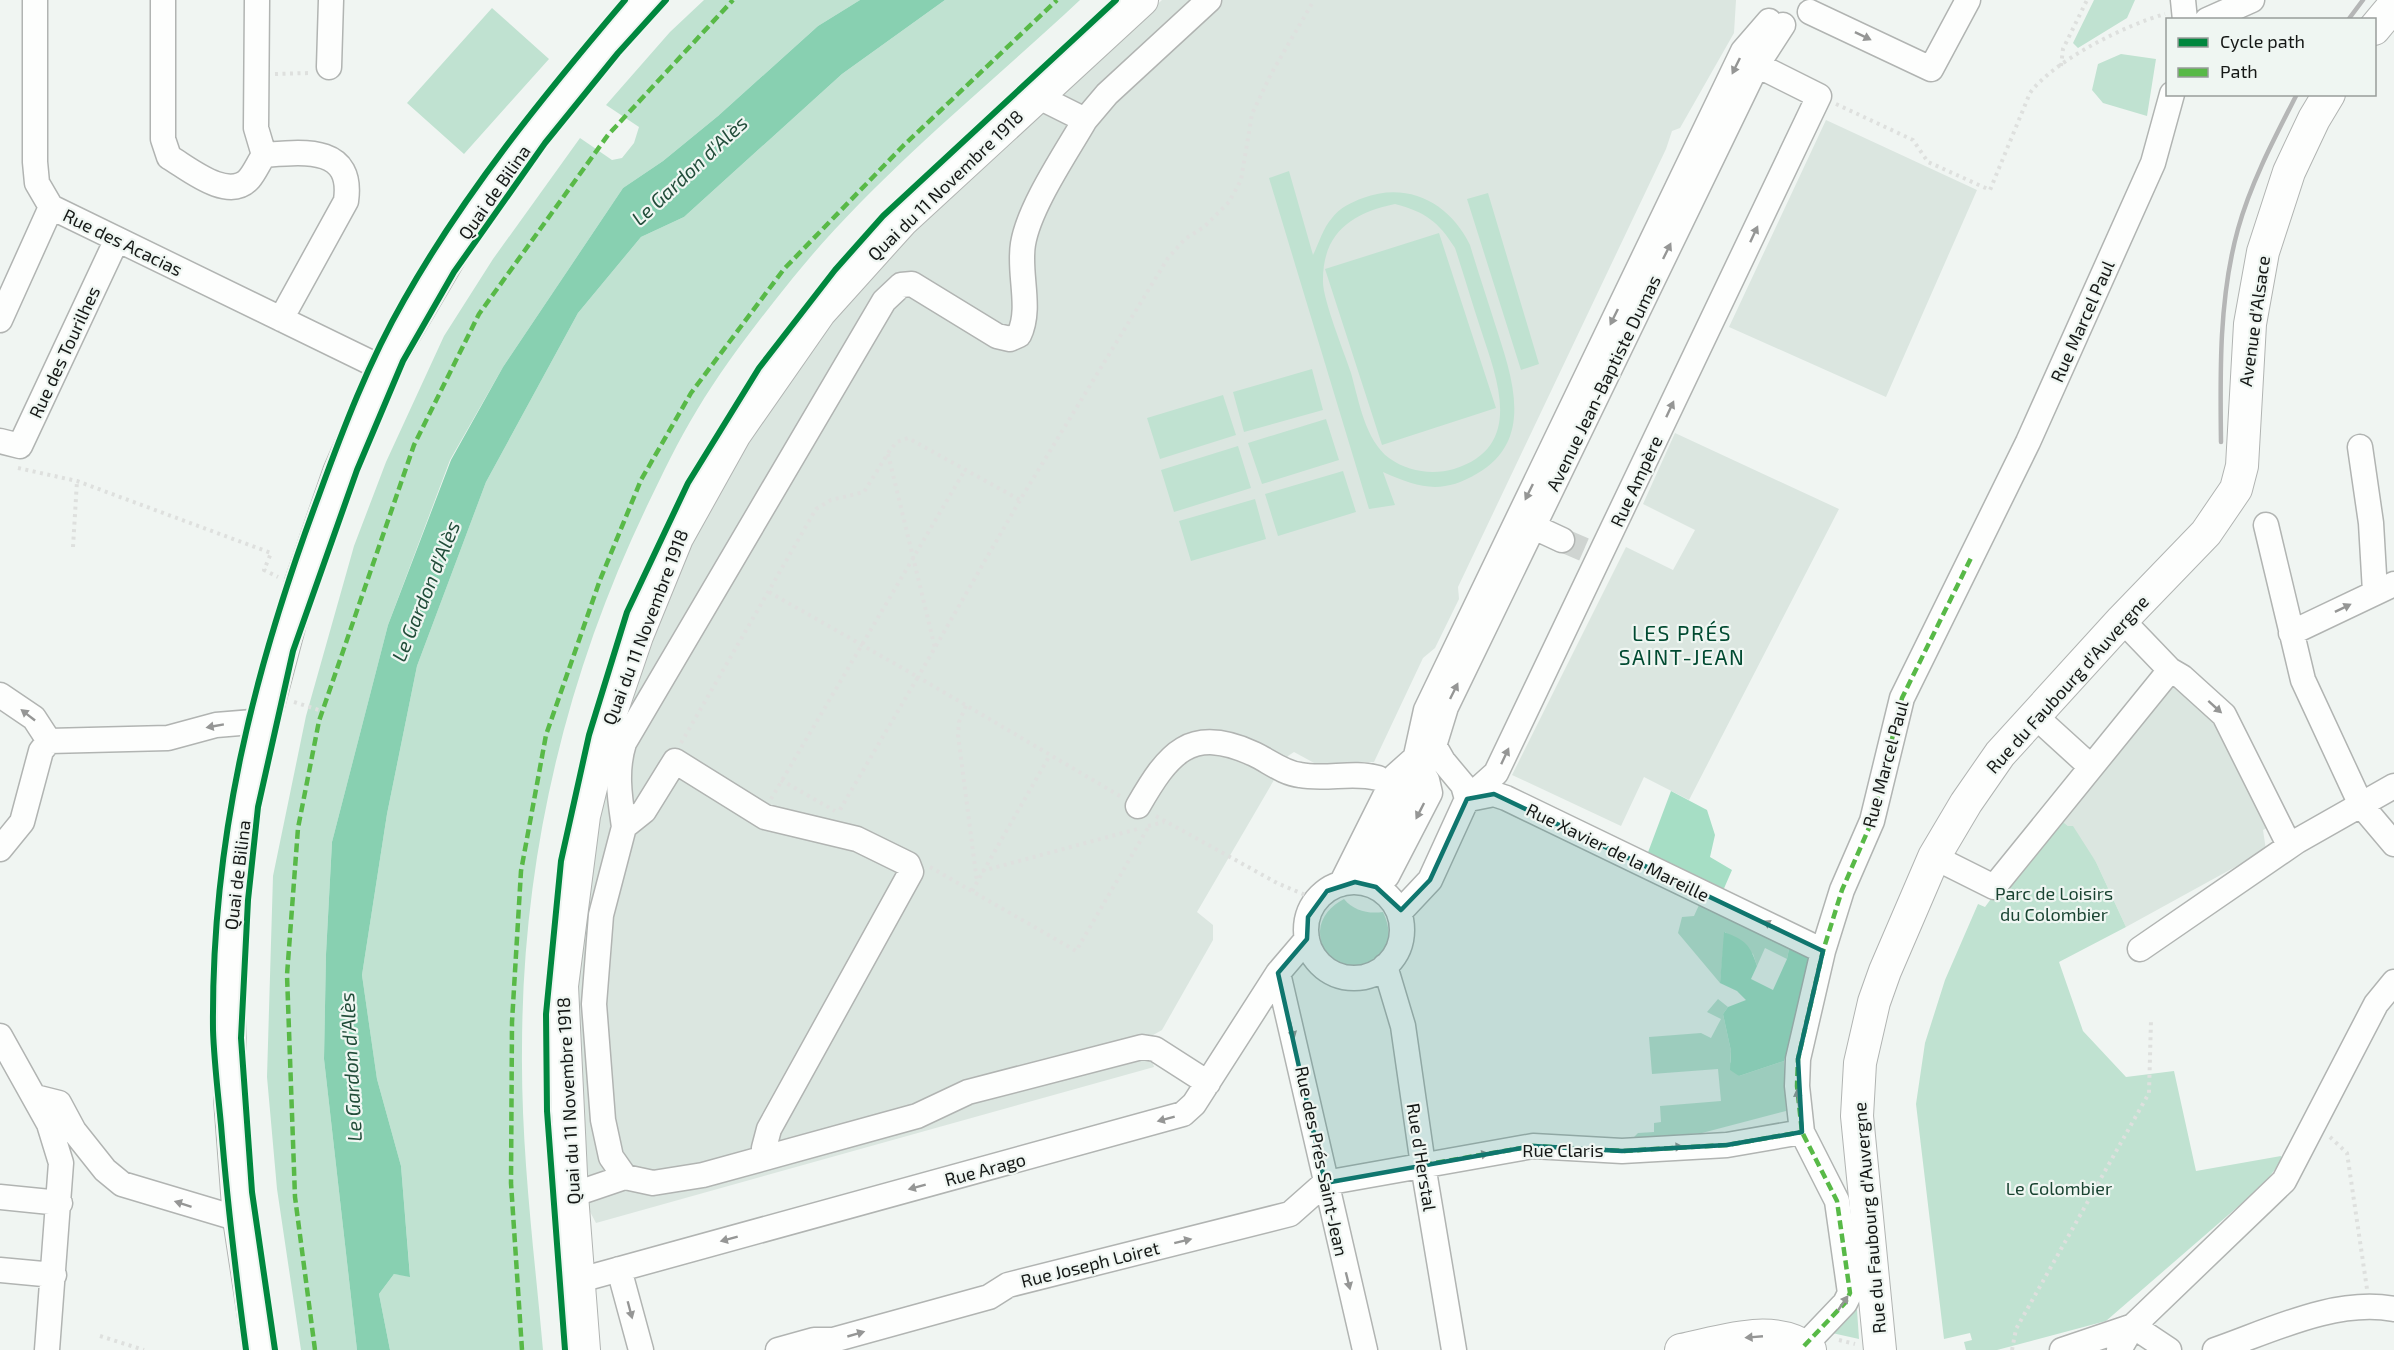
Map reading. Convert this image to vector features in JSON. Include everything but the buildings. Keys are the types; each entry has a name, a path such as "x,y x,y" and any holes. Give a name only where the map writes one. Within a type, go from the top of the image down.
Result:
{"main road":[{"name":"Quai de Bilina","path":"259,1350 239,1220 230,1100 229,942 249,778 301,582 339,472 384,369 481,204 547,117 644,0"},
{"name":"Quai du 11 Novembre 1918","path":"584,1350 572,1195 561,986 584,816 606,727 638,636 677,538 735,434 820,312 902,221 1142,0"},
{"name":"Avenue d'Alsace","path":"2236,489 2242,466 2250,324 2263,252 2289,172 2314,119 2329,96"},
{"name":"Rue du Faubourg d'Auvergne","path":"1880,1350 1857,1116 1860,1063 1874,1002 1885,971 1934,857 1966,803 2000,754 2122,620 2206,533 2236,489"},
{"name":"Quai du 11 Novembre 1918","path":"580,1280 595,1350"},
{"path":"1681,1350 1757,1335 1782,1337 1807,1348"}],"street":[{"name":"Rue des Acacias","path":"35,0 35,162 37,183 51,207 384,369"},
{"path":"163,0 163,139 169,157 216,184 231,187 248,181 264,155 256,129 257,0"},
{"path":"329,67 331,0"},
{"path":"625,1177 611,1157 605,1138 594,1004 601,915 624,827 619,758 624,743 884,302 901,285 912,285 997,336 1010,339 1019,335 1024,316 1023,241 1044,193 1085,120 1107,94 1209,0"},
{"path":"1772,15 1797,23 1810,6 1930,69 1968,0"},
{"path":"2212,18 2252,0"},
{"name":"Avenue Jean-Baptiste Dumas","path":"1378,778 1386,771 1413,759 1434,746 1446,707 1757,65 1772,15"},
{"name":"Avenue Jean-Baptiste Dumas","path":"1342,888 1395,776 1413,759 1426,710 1743,51 1772,15"},
{"path":"1757,65 1819,96"},
{"path":"1037,96 1085,120"},
{"name":"Rue Ampère","path":"1399,912 1430,880 1467,799 1497,773 1592,554 1819,96"},
{"name":"Rue Marcel Paul","path":"1807,1348 1845,1303 1850,1293 1837,1201 1802,1132 1797,1086 1798,1059 1823,951 1842,890 1872,820 1902,698 2038,421 2152,163 2171,96"},
{"path":"264,155 309,151 327,158 341,169 348,183 346,201 281,319"},
{"path":"0,320 51,207"},
{"name":"Rue des Tourilhes","path":"0,441 20,446 117,239"},
{"path":"2291,633 2385,588 2371,523 2360,447"},
{"path":"2266,525 2303,680 2361,805 2394,844"},
{"path":"1534,527 1562,540"},
{"path":"2122,620 2170,670 2182,677 2224,715 2289,845"},
{"path":"1934,857 1994,887 2170,670"},
{"path":"0,695 34,718 50,741"},
{"path":"1426,710 1426,730 1434,746 1464,785 1467,799"},
{"path":"2036,717 2091,766"},
{"path":"0,849 22,822 41,751 50,741 168,738 216,724 264,721"},
{"path":"1144,816 1164,764 1174,754 1199,743 1213,742 1238,747 1300,776 1366,775 1378,778 1342,847 1342,888"},
{"path":"1342,888 1383,892 1399,912 1402,933 1399,947 1385,966 1369,976 1341,976 1324,966 1316,958 1307,939 1308,917 1342,888 1377,883 1387,876 1430,793 1427,780 1413,759"},
{"path":"624,827 644,811 675,761 761,815 778,822 838,821 878,849 908,864 911,872 769,1129 764,1148 766,1157"},
{"path":"2140,949 2289,845 2394,786"},
{"name":"Rue Xavier de la Mareille","path":"1467,799 1494,794 1506,798 1823,951"},
{"name":"Rue Arago","path":"580,1280 1183,1114 1194,1104 1278,973 1307,939"},
{"name":"Rue d'Herstal","path":"1385,966 1403,1026 1423,1165 1454,1350"},
{"name":"Rue des Prés Saint-Jean","path":"1278,973 1365,1350"},
{"path":"2119,1350 2133,1326 2284,1181 2376,1004 2394,982"},
{"path":"0,1036 49,1124 61,1163 60,1203 47,1350"},
{"path":"572,1195 625,1177 653,1183 704,1175 917,1116 968,1092 1142,1047 1155,1049 1208,1083"},
{"path":"35,1097 59,1103 74,1131 105,1170 122,1184 239,1220"},
{"name":"Rue Claris","path":"1325,1183 1533,1146 1622,1151 1727,1145 1802,1132"},
{"name":"Rue Joseph Loiret","path":"778,1350 814,1340 833,1340 989,1297 1008,1285 1290,1214 1325,1183"},
{"path":"0,1197 60,1203"},
{"path":"619,1269 641,1350"},
{"path":"0,1270 54,1275"},
{"path":"2215,1350 2328,1312 2387,1307"},
{"path":"2062,1350 2133,1326"},
{"path":"2133,1326 2169,1350"}],"path":[{"path":"782,780 838,821 1020,500 1168,258 1185,239 1204,227 1229,202 1241,180 1252,114 1271,74 1314,0"},
{"path":"2061,67 2063,49 2087,0"},
{"path":"1819,96 1913,140 1928,162 1989,190 2030,93 2040,79 2086,49 2145,20 2184,10"},
{"path":"256,74 315,73 329,67"},
{"path":"675,761 672,757 816,509 831,500 864,492 897,442 908,438 1020,500"},
{"path":"888,453 935,649"},
{"path":"11,466 77,481 271,554 264,570 286,581"},
{"path":"761,815 860,644 965,470"},
{"path":"73,547 77,481"},
{"path":"769,592 1050,755 1144,816 1164,822 1276,883 1342,888"},
{"path":"292,702 322,711"},
{"path":"966,706 959,722 958,735 977,882"},
{"path":"972,891 1050,755"},
{"path":"921,861 1076,951 1144,816"},
{"path":"982,871 1144,816 1164,822"},
{"path":"2012,1350 2016,1329 2149,1093 2151,1020"},
{"path":"2330,1138 2347,1153 2367,1291 2387,1307"},
{"path":"100,1336 144,1350"}],"highlighted area":[{"path":"1494,794 1506,798 1823,951 1798,1059 1802,1132 1727,1145 1622,1151 1533,1146 1325,1183 1278,973 1307,939 1308,917 1327,891 1355,882 1376,887 1401,910 1430,880 1467,799"}],"shaded area":[{"path":"1162,0 1736,0 1734,33 1680,128 1672,131 1666,149 1458,587 1459,599 1435,648 1423,658 1374,762 1316,764 1294,752 1288,756 1197,912 1213,925 1213,940 1162,1030 1146,1039 1154,1067 596,1223 587,1206 578,1009 580,958 601,804 633,687 693,539 753,429 840,308 901,241"},
{"path":"1826,120 1977,190 1886,397 1729,327"},
{"path":"1675,433 1839,509 1689,800 1644,777 1621,826 1512,775 1626,547 1673,570 1695,530 1643,504"},
{"path":"2182,677 2215,707 2282,820 2263,830 2266,850 2126,927 2096,862 2068,826 2053,814 2155,688"},
{"path":"1671,791 1707,810 1715,835 1710,857 1732,870 1722,893 1647,855"},
{"path":"1724,932 1742,940 1752,953 1757,966 1751,979 1773,990 1789,949 1795,945 1813,959 1784,1061 1739,1076 1730,1070 1731,1051 1723,1014 1728,1007 1746,1000 1737,991 1720,983"}],"green space":[{"path":"704,0 860,0 818,26 718,116 663,161 623,188 503,367 450,460 388,625 332,842 326,954 324,1059 357,1350 301,1350 277,1189 267,1077 273,876 306,716 354,546 386,462 444,336 493,259 580,138 612,160 622,158 634,143 639,127 606,105 670,32"},
{"path":"945,0 1080,0 894,169 859,204 792,279 730,360 690,422 647,506 618,571 571,703 540,839 530,909 524,979 522,1088 529,1200 543,1350 390,1350 379,1294 394,1274 410,1276 401,1166 377,1079 362,975 387,814 417,666 486,482 578,313 641,237 684,217 842,74"},
{"path":"2094,0 2135,0 2127,18 2078,48 2073,43"},
{"path":"492,8 549,59 464,154 407,103"},
{"path":"2121,54 2156,59 2147,116 2103,103 2092,90 2098,64"},
{"path":"1289,171 1313,255 1326,226 1338,211 1354,201 1380,193 1396,192 1426,199 1439,207 1462,230 1470,245 1501,343 1512,384 1514,404 1513,424 1507,442 1496,459 1478,473 1453,484 1430,487 1408,482 1383,472 1395,505 1369,509 1269,178","holes":["1395,204 1430,219 1443,231 1455,248 1494,369 1498,390 1500,410 1498,428 1490,445 1476,459 1446,471 1421,471 1396,463 1374,441 1360,407 1324,290 1324,265 1328,250 1342,228 1365,213"]},
{"path":"1488,193 1539,364 1521,370 1467,199"},
{"path":"1439,233 1496,408 1382,445 1325,269"},
{"path":"1312,369 1323,410 1244,432 1233,392"},
{"path":"1223,395 1236,435 1160,459 1147,418"},
{"path":"1326,419 1339,460 1262,484 1248,443"},
{"path":"1238,446 1251,488 1174,512 1161,470"},
{"path":"1343,471 1356,512 1278,536 1265,494"},
{"path":"1255,499 1266,539 1191,561 1179,521"},
{"name":"Le Colombier","path":"2053,814 2068,826 2073,826 2096,862 2126,927 2059,962 2083,1031 2126,1077 2174,1071 2196,1171 2281,1156 2282,1160 2264,1184 2106,1321 1997,1350 1966,1350 1964,1342 1972,1340 1970,1333 1944,1339 1916,1104 1925,1043 1945,980 1978,904 1985,907"},
{"path":"1344,899 1362,911 1383,912 1389,932 1385,948 1376,959 1362,965 1347,965 1334,960 1324,948 1320,931 1322,921 1331,908"},
{"path":"1699,905 1792,947 1789,949 1787,959 1765,948 1757,966 1753,954 1725,932 1720,983 1678,933 1682,917 1694,916"},
{"path":"1718,999 1728,1007 1723,1014 1731,1051 1730,1062 1739,1076 1784,1061 1786,1111 1702,1133 1633,1138 1638,1133 1654,1132 1654,1123 1661,1122 1660,1106 1721,1101 1718,1069 1652,1074 1649,1037 1701,1033 1711,1038 1721,1019 1707,1012"},
{"path":"1854,1309 1857,1310 1859,1339 1832,1333"}],"water":[{"name":"Le Gardon d'Alès","path":"860,0 945,0 842,74 684,217 641,237 578,313 486,482 417,666 387,814 362,975 377,1079 401,1166 410,1277 394,1274 379,1294 390,1350 357,1350 324,1059 326,954 332,842 388,625 451,460 503,367 623,188 663,161 718,116 818,26"}],"tunnel":[{"path":"1562,540 1585,550"}],"railway":[{"path":"2350,18 2363,0"},
{"path":"2221,442 2222,335 2232,255 2250,194 2296,96"}],"marked path":[{"path":"315,1350 295,1197 287,975 298,828 319,721 414,445 479,314 608,135 733,0"},
{"path":"522,1350 511,1183 512,1022 521,871 546,735 600,580 641,480 691,393 784,269 903,146 1057,0"},
{"path":"1804,1346 1845,1303 1850,1293 1837,1201 1802,1132 1797,1086 1798,1059 1823,951 1842,890 1872,821 1902,698 1971,558"},
{"path":"1423,1165 1533,1146 1622,1151 1727,1145 1802,1132"}],"cycle path":[{"path":"246,1350 235,1266 215,1065 214,960 219,891 240,757 274,626 328,470 357,396 391,323 428,260 479,183 536,108 625,0"},
{"path":"275,1350 252,1192 241,1038 248,900 258,807 293,651 357,470 403,361 454,272 545,143 618,53 666,0"},
{"path":"565,1350 547,1111 546,1014 561,861 589,735 627,612 688,483 759,368 835,270 883,216 1116,0"}],"district":[{"name":"LES PRÉS SAINT-JEAN","path":"1682,644"}],"park label":[{"name":"Parc de Loisirs du Colombier","path":"2054,903"}]}
